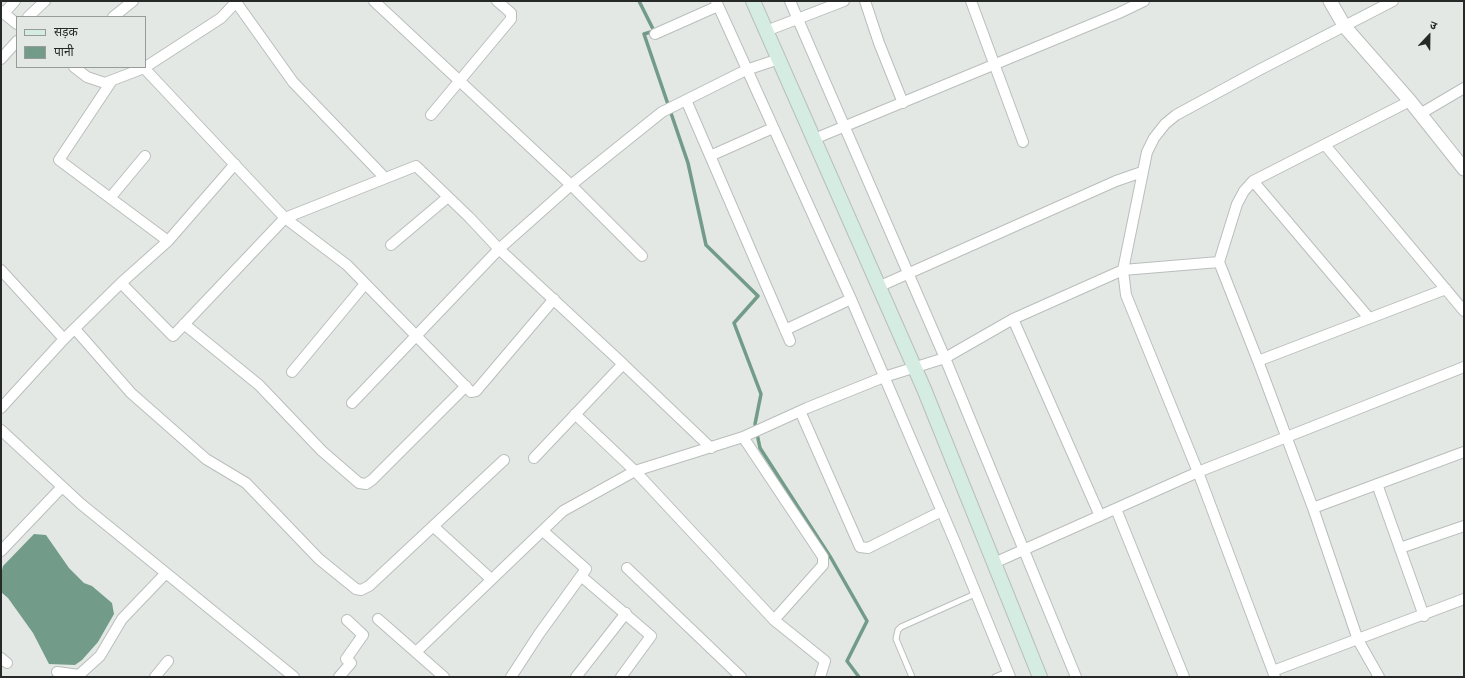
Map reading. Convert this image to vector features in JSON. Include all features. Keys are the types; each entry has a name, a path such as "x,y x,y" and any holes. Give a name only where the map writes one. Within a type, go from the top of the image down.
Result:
{"main road":[{"path":"753,1 914,366 1040,677"}],"street":[{"path":"15,1 3,12 16,23"},
{"path":"29,16 45,1"},
{"path":"114,16 133,1"},
{"path":"146,67 221,18 236,1 293,82 385,178"},
{"path":"374,1 572,185 642,256"},
{"path":"431,115 511,19 511,13 497,1"},
{"path":"790,1 945,358 1076,677"},
{"path":"766,31 844,1"},
{"path":"865,1 879,44 903,103"},
{"path":"971,1 996,65 1023,142"},
{"path":"814,139 996,65 1144,1"},
{"path":"1330,1 1345,26 1410,101 1464,169"},
{"path":"1393,1 1259,70 1176,115 1165,124 1154,138 1147,152 1122,270 1126,295 1198,472 1274,674 1464,600"},
{"path":"655,34 717,3 772,128 851,299 942,511 1008,674"},
{"path":"1,59 16,42"},
{"path":"352,403 499,248 572,185 662,112 746,70 779,58"},
{"path":"75,68 87,77 105,83 111,82 144,68 285,218 346,265 471,392 476,391 554,299"},
{"path":"111,82 59,160 168,241"},
{"path":"1420,114 1464,88"},
{"path":"686,100 790,341"},
{"path":"1379,677 1358,640 1313,508 1219,262 1237,204 1244,191 1253,181 1410,101"},
{"path":"710,156 772,128"},
{"path":"1324,145 1464,310"},
{"path":"110,198 145,156"},
{"path":"1,408 64,339 120,283 168,241 235,164"},
{"path":"120,283 173,336 285,218 416,166 499,248 711,448"},
{"path":"878,287 1116,182 1142,172"},
{"path":"1253,181 1369,318"},
{"path":"391,245 448,197"},
{"path":"416,652 563,511 635,471 743,437 800,411 884,377 914,366 945,358 1013,319 1122,270 1219,262"},
{"path":"1,270 64,339"},
{"path":"292,372 366,284"},
{"path":"1258,361 1446,289"},
{"path":"785,330 851,299"},
{"path":"1013,319 1100,516"},
{"path":"184,324 259,385 322,451 359,483 366,484 372,480 466,386"},
{"path":"75,329 131,393 206,459 246,483 319,558 356,589 361,590 369,586 504,460"},
{"path":"534,458 623,364"},
{"path":"994,562 1198,472 1464,367"},
{"path":"800,411 860,547 868,548 942,511"},
{"path":"575,414 635,471 774,620 825,661 820,677"},
{"path":"1,430 62,487 294,677"},
{"path":"743,437 822,557 823,565 774,620"},
{"path":"1313,508 1464,452"},
{"path":"1377,484 1424,616"},
{"path":"1,551 62,487"},
{"path":"1116,509 1184,677"},
{"path":"433,526 491,579"},
{"path":"1400,548 1464,526"},
{"path":"510,677 586,569 543,531"},
{"path":"627,568 741,677"},
{"path":"57,672 80,676 100,656 122,620 166,573"},
{"path":"581,576 651,636 621,677"},
{"path":"576,677 626,613"},
{"path":"378,619 444,677"},
{"path":"339,677 351,663 346,659 363,635 347,620"},
{"path":"155,677 168,662"}],"lane":[{"path":"912,677 896,639 898,630 901,627 976,594"},
{"path":"996,677 1008,674"}],"water":[{"path":"34,534 46,535 69,568 84,583 92,586 112,603 114,614 98,642 82,660 75,665 49,664 33,633 8,598 1,592 1,574 3,566"}],"waterway":[{"path":"639,1 654,31 644,34 688,163 706,245 758,296 734,323 761,394 755,424 760,448 831,558 867,621 847,661 859,677"}]}
